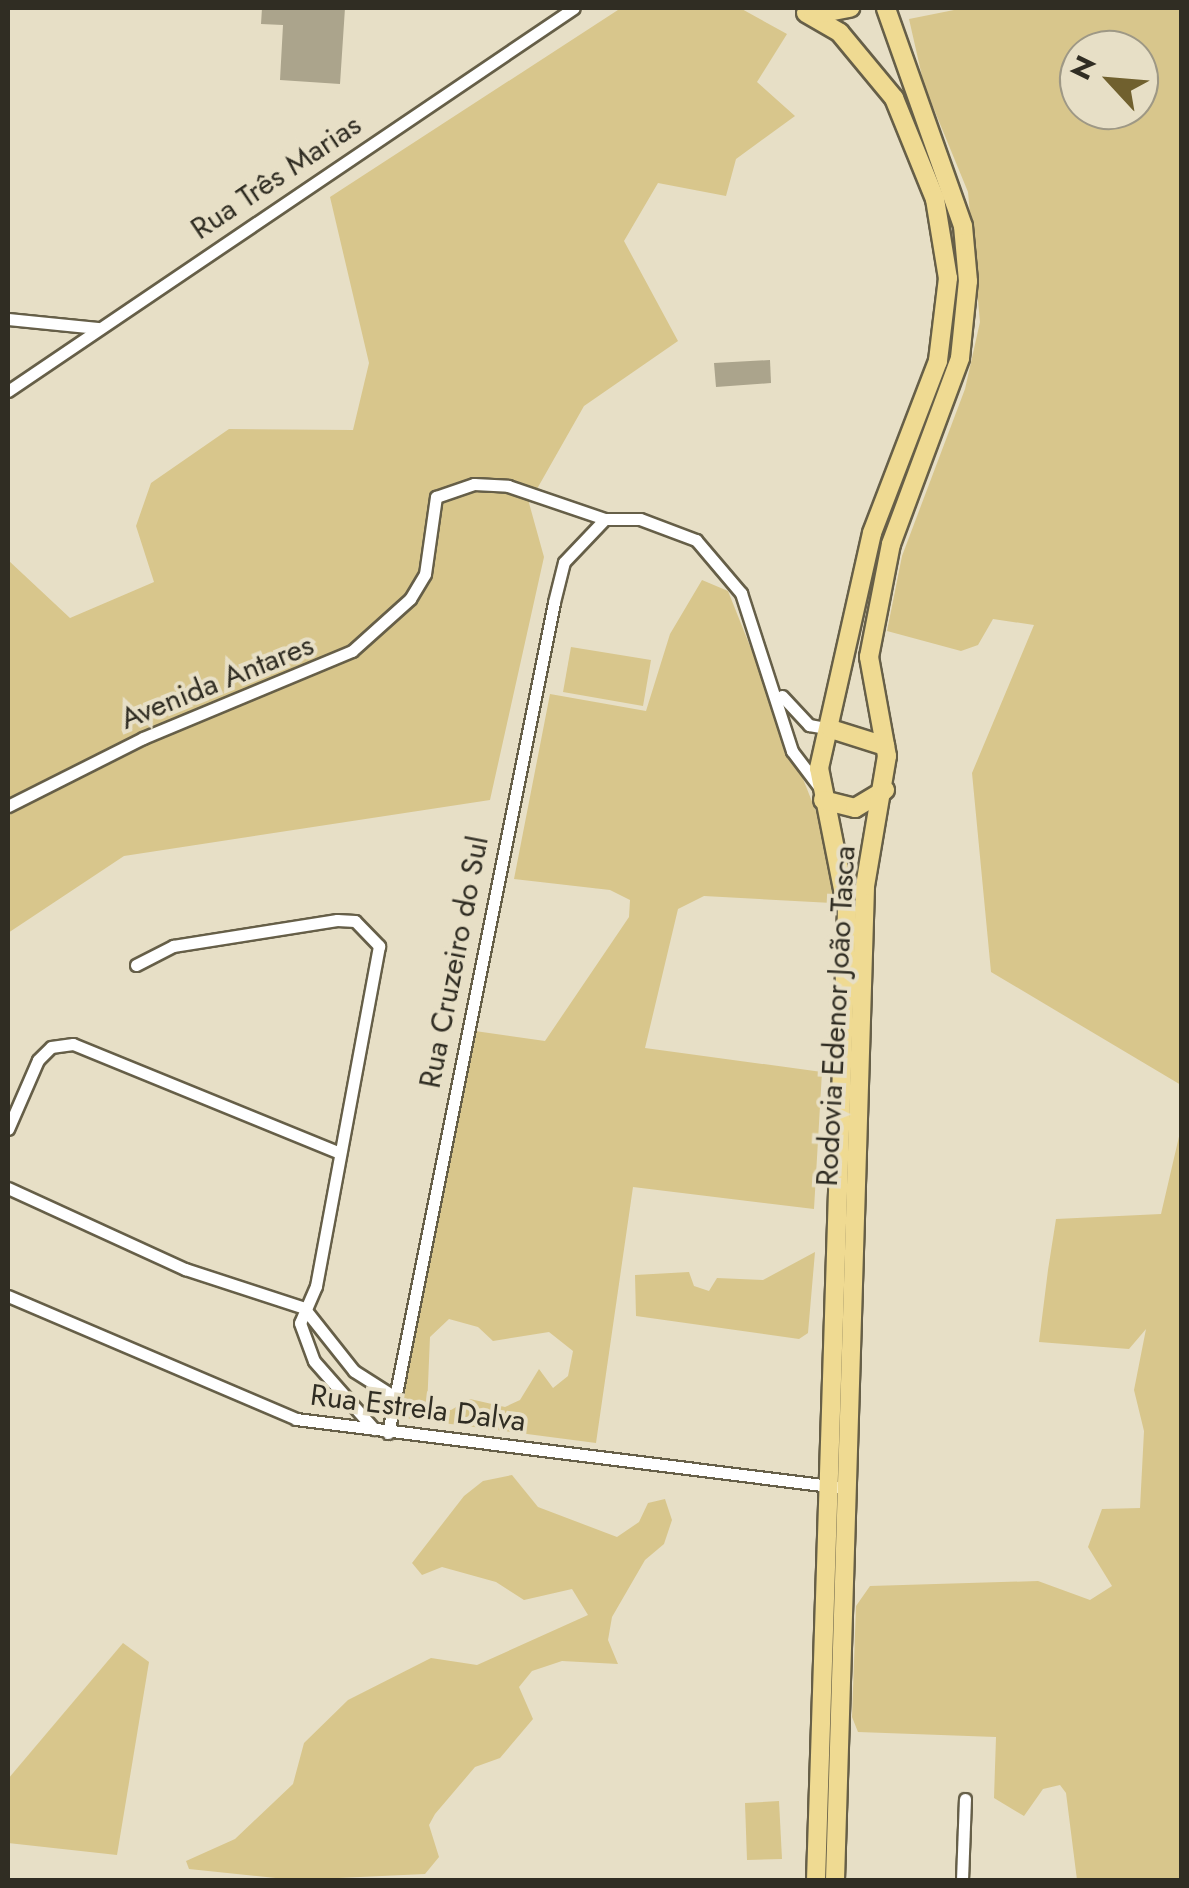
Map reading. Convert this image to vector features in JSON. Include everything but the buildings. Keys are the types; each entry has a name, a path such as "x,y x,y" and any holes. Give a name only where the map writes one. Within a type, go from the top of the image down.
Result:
{"main road":[{"path":"803,10 827,18 850,8"},
{"name":"Rodovia Edenor João Tasca","path":"816,1880 867,855 885,790 885,746 870,688 875,608 960,358 967,298 964,226 886,8"},
{"path":"803,10 840,33 880,80 935,198 946,317 938,361 872,533 821,794 856,808 885,790"},
{"path":"880,80 906,62"},
{"path":"831,729 885,746"},
{"name":"Rodovia Edenor João Tasca","path":"821,794 843,859 848,910 836,1487 835,1880"}],"street":[{"name":"Rua Três Marias","path":"8,391 574,8"},
{"path":"8,318 98,328"},
{"path":"63,322 81,340"},
{"name":"Avenida Antares","path":"8,806 143,738 352,650 410,599 425,574 436,497 474,484 508,486 605,519"},
{"path":"605,519 669,527 722,564 762,637 792,750 821,794"},
{"name":"Rua Cruzeiro do Sul","path":"381,1431 392,1395 560,575 580,538 605,519"},
{"path":"778,688 800,720 831,729"},
{"path":"136,965 173,946 338,920 367,929 381,960 316,1286 300,1323 314,1361 381,1431"},
{"path":"8,1128 38,1060 51,1047 73,1044 340,1153"},
{"path":"8,1188 185,1269 304,1308 354,1371 392,1395"},
{"name":"Rua Estrela Dalva","path":"8,1296 258,1407 381,1431 836,1487"},
{"path":"962,1880 965,1799"}],"shaded area":[{"path":"621,8 740,8 787,34 757,82 795,116 736,159 726,196 658,183 624,241 678,341 584,406 529,503 544,557 490,800 124,856 8,933 8,560 70,618 154,582 136,526 151,483 229,429 353,430 369,363 330,197"},
{"path":"964,8 1181,8 1181,1085 991,972 972,773 1034,625 993,619 978,645 961,651 887,631 902,556 965,389 980,322 968,192 924,85 909,19"},
{"path":"702,580 728,591 821,824 835,885 832,903 704,896 678,909 645,1048 822,1072 814,1209 633,1187 596,1443 405,1418 398,1399 475,1031 545,1041 629,917 630,900 610,890 514,879 550,694 646,711 670,634","holes":["449,1319 478,1327 493,1341 549,1332 573,1351 568,1376 553,1388 539,1369 520,1400 505,1407 470,1399 451,1410 427,1408 430,1337"]},
{"path":"571,647 651,660 643,706 563,692"},
{"path":"1181,1128 1181,1880 1077,1880 1066,1793 1060,1785 1043,1789 1024,1816 994,1798 996,1737 858,1732 852,1717 856,1606 870,1586 1038,1581 1090,1600 1112,1586 1088,1547 1102,1509 1140,1508 1144,1431 1134,1390 1146,1329 1129,1349 1039,1342 1048,1270 1056,1219 1161,1214"},
{"path":"815,1252 808,1333 799,1339 636,1316 635,1275 689,1272 694,1286 709,1291 717,1278 763,1280"},
{"path":"512,1475 538,1507 617,1537 639,1522 648,1503 665,1499 672,1520 664,1544 645,1560 612,1617 608,1640 618,1664 562,1661 532,1671 519,1687 533,1719 500,1758 475,1767 435,1814 429,1825 439,1857 425,1874 295,1880 189,1869 186,1861 235,1839 293,1784 304,1743 348,1700 431,1658 477,1665 588,1615 572,1589 524,1600 496,1582 442,1567 422,1575 412,1563 464,1496 483,1481"},
{"path":"123,1643 149,1662 117,1855 8,1843 8,1779"},
{"path":"779,1801 782,1859 747,1860 745,1803"}]}
